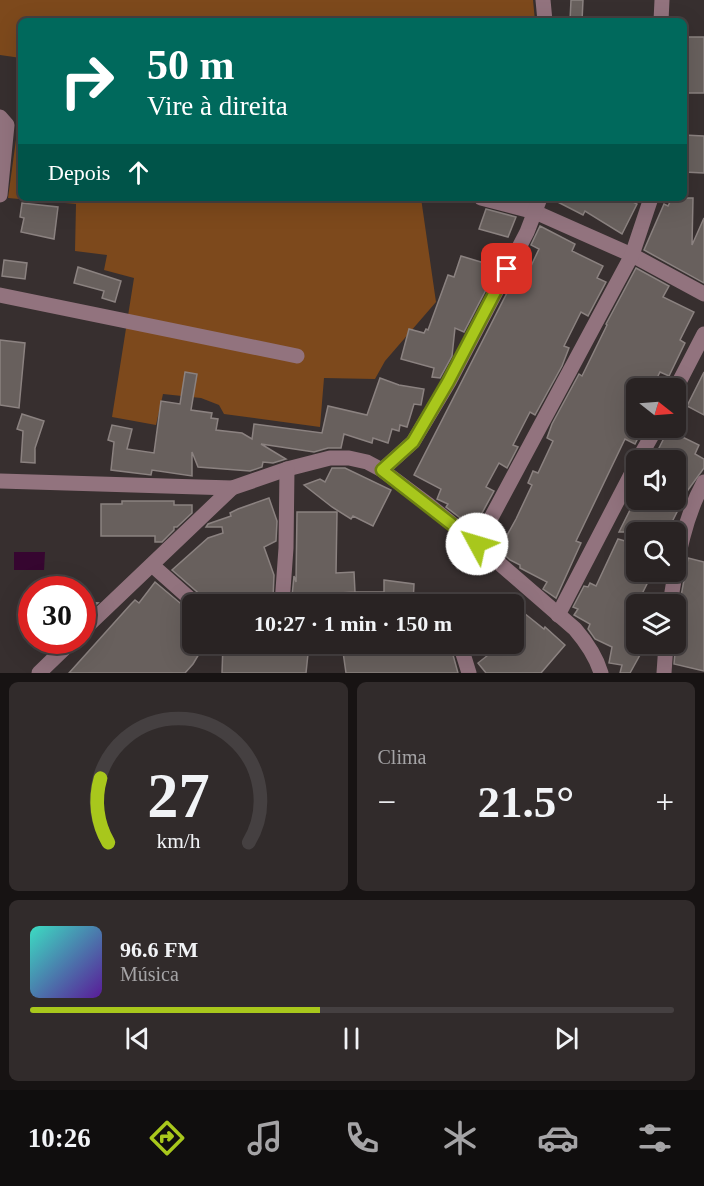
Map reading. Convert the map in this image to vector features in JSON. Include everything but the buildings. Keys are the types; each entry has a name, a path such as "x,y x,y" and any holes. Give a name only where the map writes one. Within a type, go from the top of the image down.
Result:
{"street":[{"path":"543,0 545,18"},
{"path":"661,18 662,0"},
{"path":"0,117 7,125 0,195"},
{"path":"505,201 538,205 704,294"},
{"path":"477,544 632,255 650,201"},
{"path":"382,470 413,442 448,382 538,205"},
{"path":"0,296 297,356"},
{"path":"681,378 704,334"},
{"path":"0,480 232,488 287,469 330,458 349,458 367,462 382,470 477,544 558,615 585,640 597,660 601,673"},
{"path":"283,594 287,469"},
{"path":"672,594 679,548 697,495 704,482"},
{"path":"558,615 626,484"},
{"path":"96,618 232,488"},
{"path":"152,565 185,594"},
{"path":"39,673 59,654"},
{"path":"463,654 469,673"},
{"path":"666,654 667,672"}],"shaded area":[{"path":"0,0 533,0 535,18 18,18 18,58 0,55"},
{"path":"18,125 18,199 8,198"},
{"path":"42,201 421,201 436,302 385,361 375,379 324,378 320,427 224,414 219,405 201,398 163,394 156,425 112,417 134,278 104,270 107,255 75,251 76,204"},
{"path":"14,552 45,552 44,570 14,570"}],"route":[{"path":"477,544 382,470 413,442 448,382 507,269"}]}
